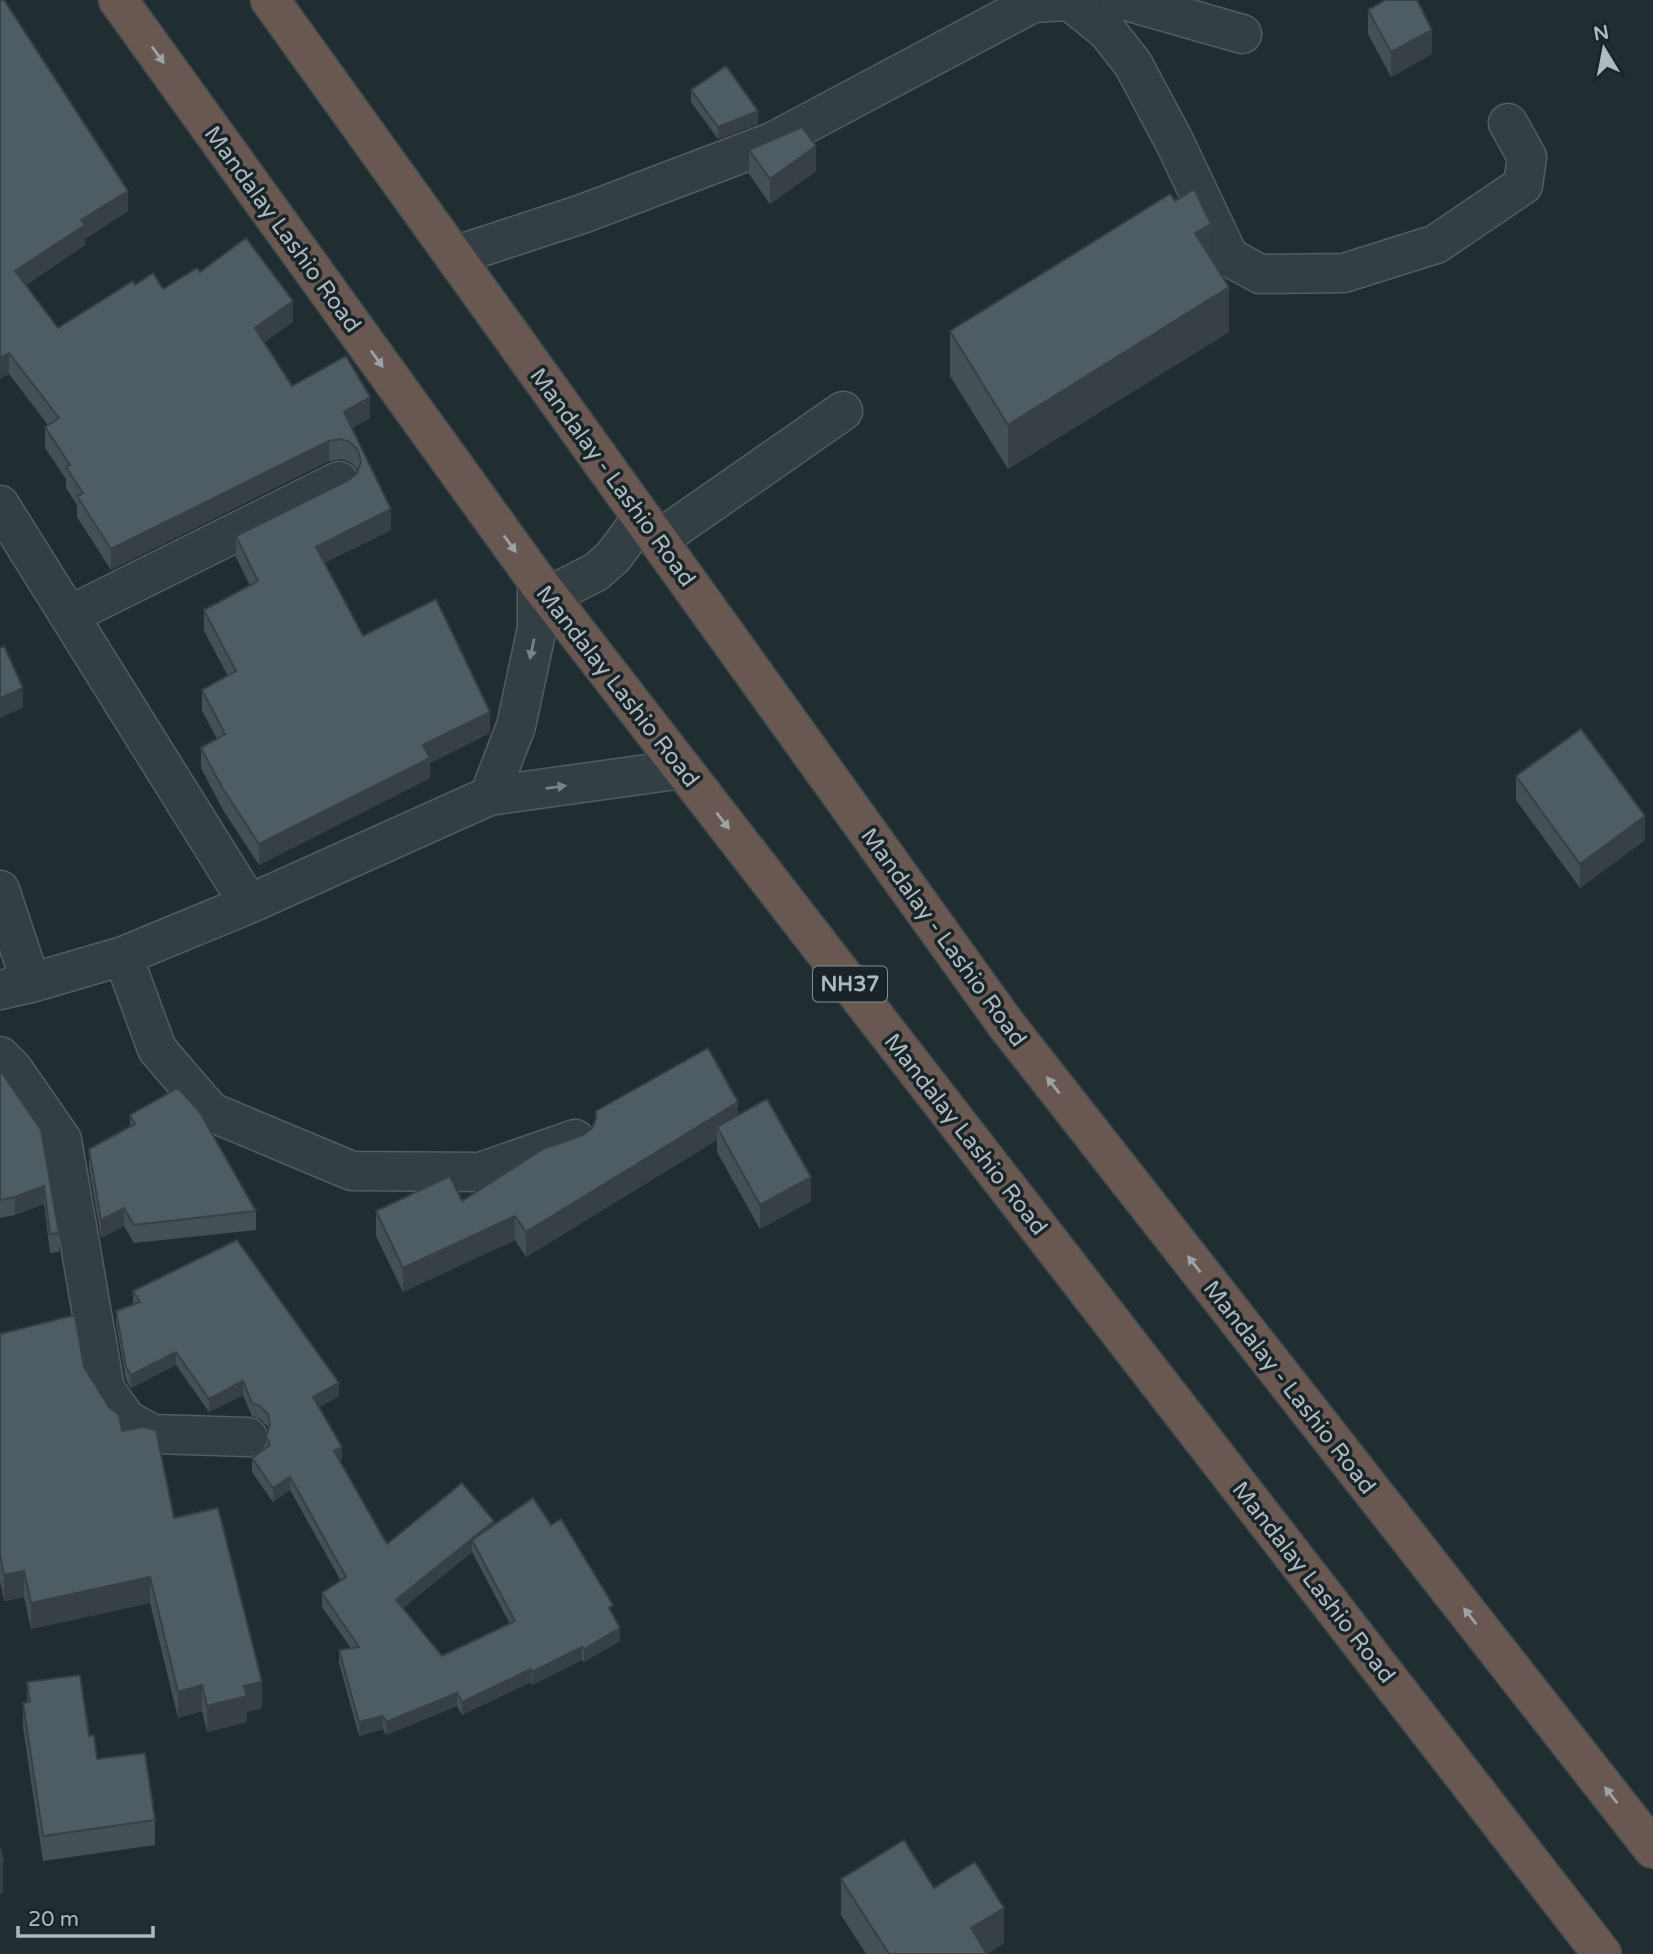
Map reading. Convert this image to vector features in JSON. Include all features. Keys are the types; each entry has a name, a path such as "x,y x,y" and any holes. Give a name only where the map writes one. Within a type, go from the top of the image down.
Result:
{"highway":[{"name":"Mandalay Lashio Road","path":"118,0 543,588 1602,1954"},
{"name":"Mandalay - Lashio Road","path":"270,0 1005,1023 1653,1849"}],"street":[{"path":"454,256 582,214 772,142 1033,3 1084,0"},
{"path":"1123,0 1242,34"},
{"path":"1070,1 1107,30 1133,64 1174,141 1229,257 1260,274 1344,273 1436,244 1523,185 1527,157 1508,123"},
{"path":"489,796 516,726 543,588 596,572 650,528 843,411"},
{"path":"70,615 339,481"},
{"path":"0,505 249,904"},
{"path":"0,890 16,987 123,956 249,904 489,796 683,769"},
{"path":"123,956 157,1049 211,1112 352,1171 480,1171 575,1139"},
{"path":"0,1056 13,1069 62,1140 105,1389 127,1420 153,1434 248,1437"}],"building":[{"path":"0,0 4,0 128,191 81,220 85,225 15,271 58,328 133,281 135,285 153,273 163,289 197,268 200,272 246,238 293,301 255,328 292,386 346,356 370,397 344,412 391,509 316,547 363,636 436,599 490,712 423,745 430,758 259,844 223,789 201,748 225,734 202,690 236,671 204,610 258,581 236,536 349,480 357,473 361,462 358,450 350,442 341,439 329,441 111,549 77,496 83,493 66,467 70,465 45,427 59,418 9,353 0,358"},
{"path":"1386,0 1417,0 1432,30 1391,52 1368,10"},
{"path":"726,66 758,111 718,127 691,90"},
{"path":"802,127 816,146 770,179 749,150"},
{"path":"1194,189 1211,224 1195,233 1229,287 1008,425 950,331 1170,194 1175,201"},
{"path":"4,646 23,688 0,698 0,648"},
{"path":"1581,729 1645,816 1580,864 1516,776"},
{"path":"708,1048 738,1102 526,1232 515,1216 403,1268 376,1211 450,1176 462,1201 543,1149 583,1135 592,1128 596,1111"},
{"path":"0,1070 41,1130 59,1233 50,1234 44,1186 0,1200"},
{"path":"178,1088 199,1111 256,1211 134,1225 124,1208 101,1220 89,1149 135,1124 130,1115"},
{"path":"767,1099 811,1177 760,1205 717,1127"},
{"path":"237,1240 339,1383 313,1397 342,1447 334,1451 387,1544 462,1483 494,1521 396,1600 442,1656 515,1621 472,1540 533,1498 551,1525 561,1519 613,1605 609,1608 620,1628 584,1649 582,1647 532,1672 531,1669 462,1702 457,1693 386,1722 383,1716 359,1722 339,1650 359,1647 322,1593 346,1577 290,1477 273,1488 252,1458 270,1445 266,1436 270,1425 268,1414 252,1403 243,1381 209,1399 176,1352 131,1375 126,1367 116,1311 140,1302 133,1291"},
{"path":"75,1315 84,1367 109,1407 119,1415 122,1431 142,1427 156,1430 174,1518 218,1508 262,1682 244,1686 247,1696 207,1706 202,1685 178,1692 150,1577 31,1603 24,1571 4,1575 0,1555 0,1334"},
{"path":"80,1675 89,1736 94,1735 97,1759 145,1753 155,1820 43,1836 23,1703 30,1702 27,1682"},
{"path":"904,1840 934,1888 975,1862 1004,1908 971,1928 987,1954 889,1954 841,1879"}]}
